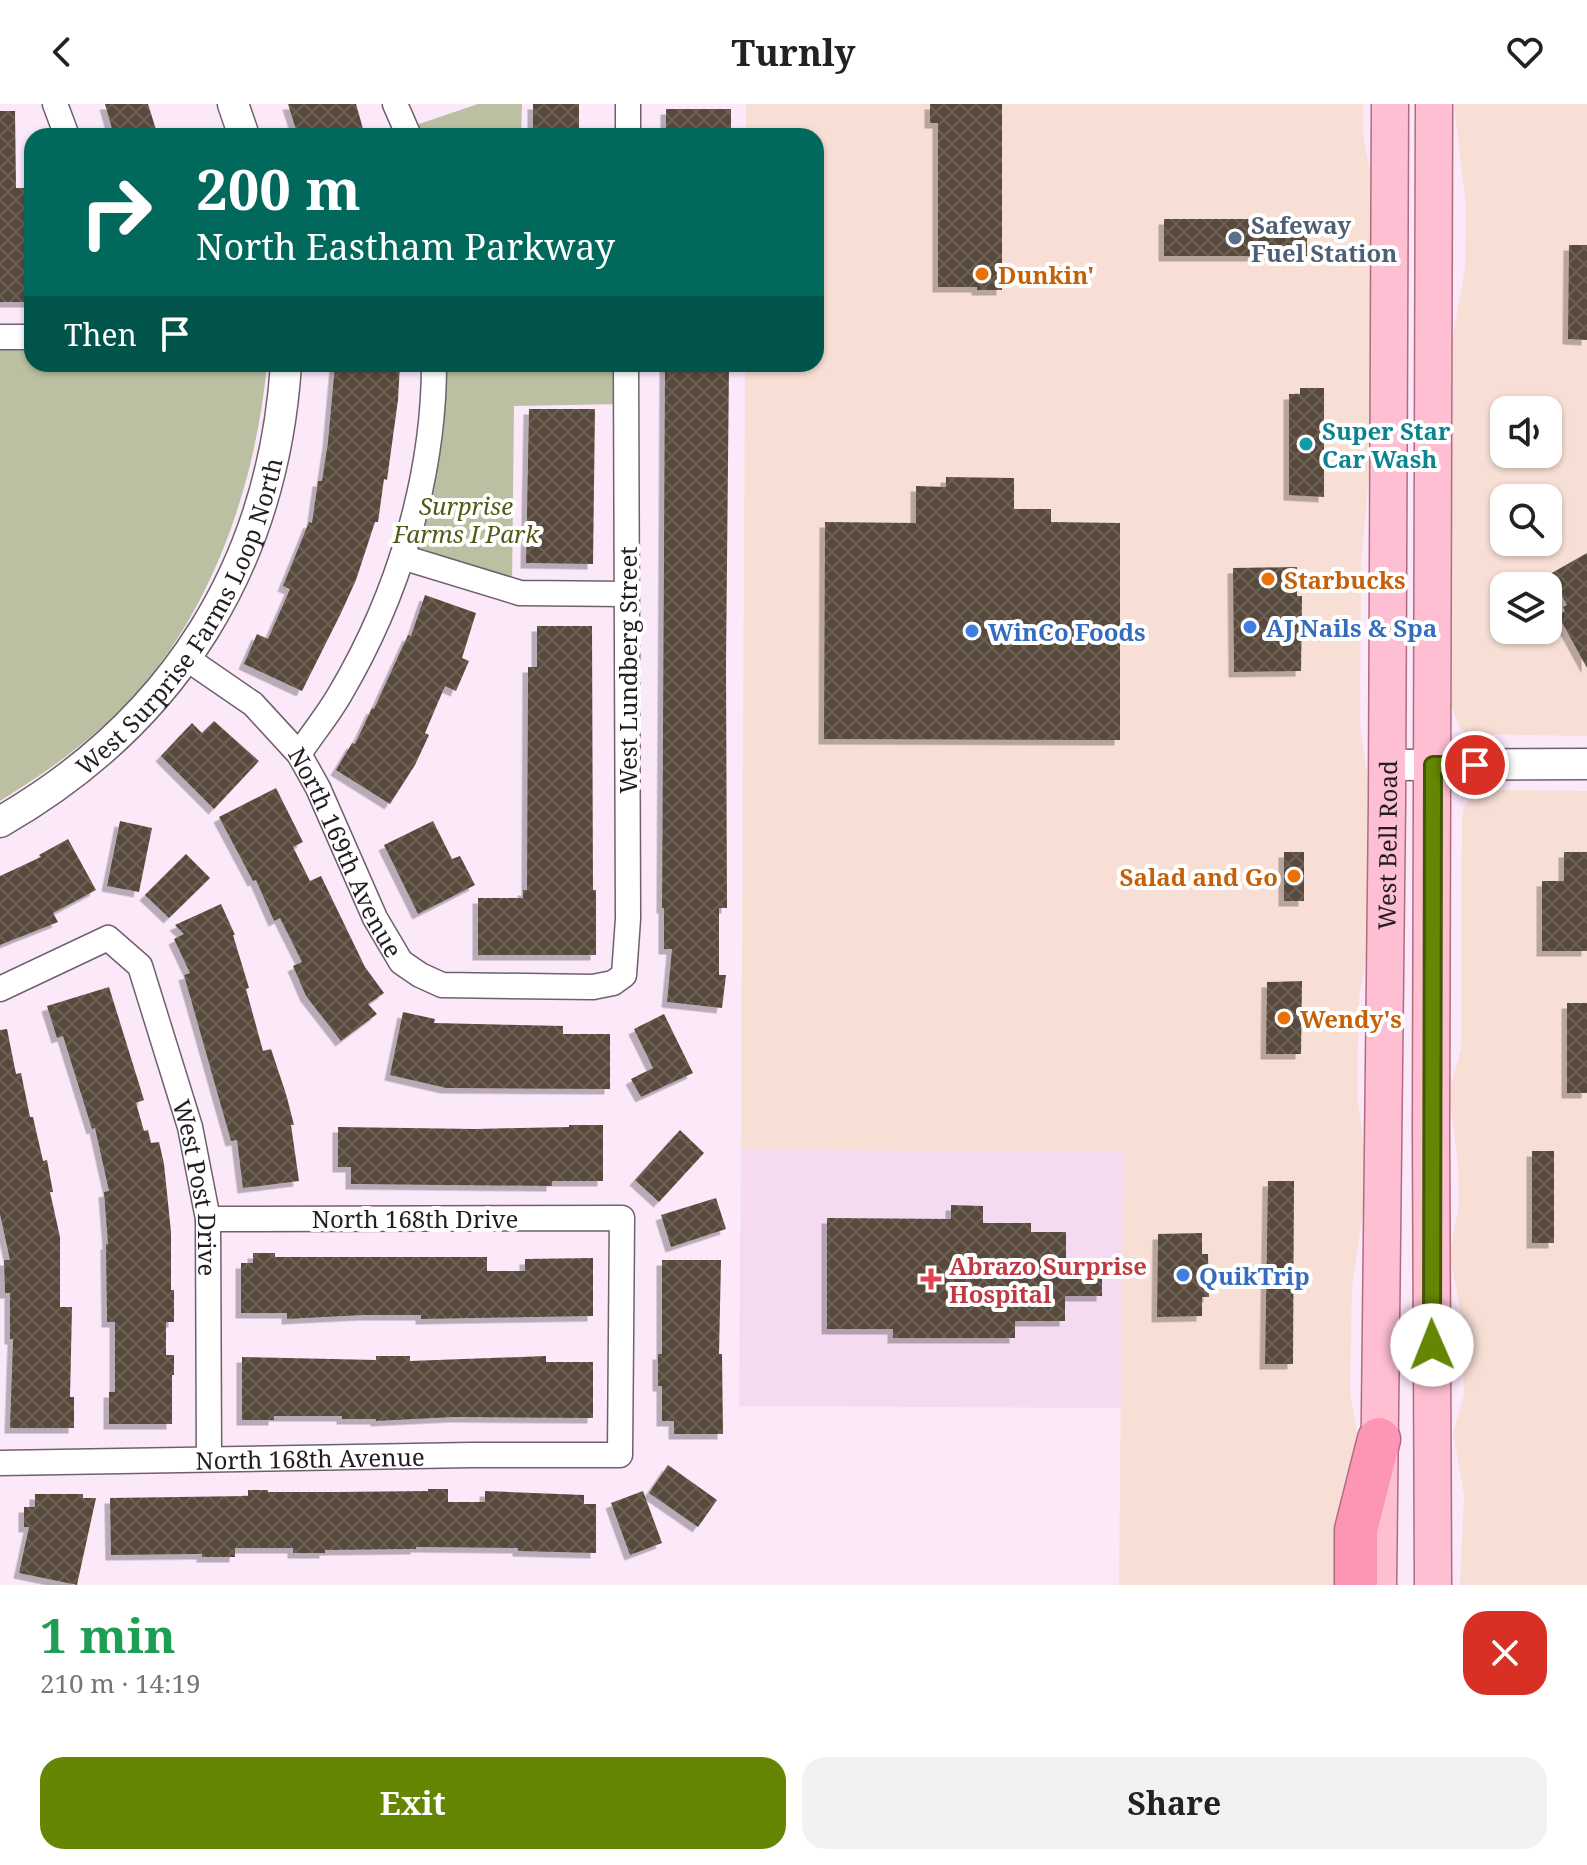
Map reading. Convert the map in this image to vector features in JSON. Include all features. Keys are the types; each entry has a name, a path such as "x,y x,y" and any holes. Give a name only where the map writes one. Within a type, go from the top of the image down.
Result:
{"highway":[{"path":"1356,1585 1356,1530 1379,1439"}],"main road":[{"name":"West Bell Road","path":"1378,1585 1390,104"},
{"path":"1411,104 1411,144 1434,161"},
{"name":"West Bell Road","path":"1433,1585 1434,104"},
{"path":"1389,160 1413,176 1413,275 1434,312"},
{"path":"1385,948 1407,1010 1407,1100 1420,1123 1431,1130"},
{"path":"1384,1128 1406,1149 1411,1165 1411,1304 1432,1368"}],"street":[{"path":"55,104 64,128"},
{"path":"233,104 241,128"},
{"path":"395,104 406,128"},
{"path":"628,104 628,128"},
{"path":"0,337 24,337"},
{"name":"West Surprise Farms Loop North","path":"0,822 56,788 101,752 156,698 186,658 222,601 253,527 278,440 285,372"},
{"path":"299,754 346,682 378,621 402,557 428,441 433,372"},
{"name":"West Lundberg Street","path":"624,975 628,919 626,372"},
{"path":"402,557 520,593 627,594"},
{"name":"North 169th Avenue","path":"186,658 253,704 299,754 318,788 375,918 401,962 442,985 593,987 613,983 624,975"},
{"path":"1387,765 1587,764"},
{"name":"West Post Drive","path":"0,989 108,938 140,966 190,1127 208,1219 209,1459"},
{"name":"North 168th Drive","path":"208,1219 622,1218 620,1455"},
{"name":"North 168th Avenue","path":"0,1463 620,1455"}],"shaded area":[{"path":"746,104 1363,104 1363,134 1374,192 1374,423 1361,562 1360,724 1374,823 1372,926 1359,998 1357,1094 1368,1178 1352,1287 1350,1392 1361,1455 1347,1585 1119,1585 1123,1152 741,1150 745,372 824,372 824,128 746,128"},
{"path":"1454,104 1587,104 1587,736 1468,734 1460,728 1452,707 1453,335 1465,269 1466,207"},
{"path":"1493,790 1587,791 1587,1585 1460,1585 1464,1495 1453,1433 1464,1395 1462,1320 1450,1255 1459,1204 1458,1164 1449,1091 1461,1050 1462,818 1464,806 1473,796"},
{"name":"Abrazo Surprise Hospital","path":"741,1150 1123,1152 1121,1408 739,1406"}],"green space":[{"path":"478,104 522,104 521,128 410,127"},
{"path":"24,348 24,372 266,372 252,456 240,501 205,590 182,631 155,670 111,719 66,757 0,801 0,349"},
{"name":"Surprise Farms I Park","path":"439,372 622,372 622,404 514,406 512,585 413,550"}],"building":[{"path":"105,104 148,104 156,128 112,128"},
{"path":"288,104 356,104 363,128 296,128"},
{"path":"533,104 579,104 579,128 533,128"},
{"path":"930,104 1002,104 1002,290 938,287 938,123 930,123"},
{"path":"666,109 731,109 731,128 666,128"},
{"path":"0,111 15,111 16,188 24,188 24,302 0,302"},
{"name":"Safeway Fuel Station","path":"1164,219 1307,219 1307,256 1164,256"},
{"path":"1569,245 1587,245 1587,340 1568,339"},
{"path":"334,372 400,372 387,480 384,479 378,522 375,522 356,580 302,691 244,664 257,634 268,639 290,589 283,586 309,522 312,523 328,442"},
{"path":"665,372 729,372 727,908 719,908 719,975 726,975 722,1008 667,1002 672,949 664,949"},
{"name":"Super Star Car Wash","path":"1300,388 1324,388 1324,497 1289,495 1289,394 1300,394"},
{"path":"529,409 595,409 593,564 526,563"},
{"name":"WinCo Foods","path":"946,477 1014,478 1014,509 1051,509 1051,522 1120,523 1120,740 824,739 825,522 916,523 916,486 946,487"},
{"path":"1587,553 1587,668 1562,622 1563,607 1567,605 1562,596 1562,572 1554,572"},
{"path":"1297,567 1297,596 1302,596 1301,671 1234,672 1233,568"},
{"path":"425,595 476,613 462,658 469,661 456,691 445,686 425,733 429,735 415,765 390,804 336,770 374,709 408,635 411,636"},
{"path":"537,626 592,626 596,955 478,955 478,898 523,898 523,890 527,890 528,667 537,667"},
{"path":"214,721 259,761 214,809 161,756 192,723 202,733"},
{"path":"276,788 303,842 293,847 310,881 321,876 365,967 384,993 368,1004 377,1014 341,1041 306,996 293,966 302,962 280,918 274,921 256,880 253,881 219,817"},
{"path":"120,821 152,828 139,892 107,886"},
{"path":"433,821 452,859 460,856 475,885 418,914 384,845"},
{"path":"68,839 96,890 53,913 58,922 0,945 0,876 41,857 39,855"},
{"name":"Salad and Go","path":"1284,852 1304,852 1304,901 1284,901"},
{"path":"1564,852 1587,852 1587,951 1542,951 1542,881 1564,881"},
{"path":"186,854 210,878 169,918 145,895"},
{"path":"221,904 235,935 263,1051 271,1049 286,1094 294,1125 291,1125 299,1181 243,1188 237,1140 231,1141 184,975 190,973 174,939 184,934 175,925"},
{"name":"Wendy's","path":"1302,981 1301,1054 1266,1054 1267,982"},
{"path":"109,987 144,1100 136,1103 144,1131 148,1130 151,1143 159,1142 164,1164 171,1232 171,1290 174,1290 174,1322 166,1322 166,1355 174,1355 172,1424 109,1424 109,1392 115,1392 115,1322 107,1322 108,1244 104,1192 109,1191 95,1128 92,1129 63,1036 57,1038 47,1006"},
{"path":"1567,1003 1587,1003 1587,1093 1567,1093"},
{"path":"403,1012 435,1019 434,1023 563,1026 563,1034 610,1034 610,1089 446,1088 390,1075"},
{"path":"664,1014 693,1073 641,1097 631,1079 653,1068 634,1029"},
{"path":"7,1029 16,1074 21,1073 30,1117 33,1117 43,1161 47,1160 53,1192 50,1192 60,1237 60,1307 72,1307 70,1397 74,1397 74,1428 10,1428 13,1339 10,1339 10,1293 5,1293 4,1260 10,1260 0,1214 0,1030"},
{"path":"603,1125 603,1181 552,1181 552,1186 351,1184 351,1167 338,1167 338,1127 475,1129"},
{"path":"680,1130 704,1153 659,1202 635,1180"},
{"path":"1532,1151 1554,1151 1554,1243 1532,1243"},
{"name":"QuikTrip","path":"1268,1181 1294,1181 1293,1364 1265,1364"},
{"path":"716,1198 726,1229 671,1247 661,1215"},
{"name":"Abrazo Surprise Hospital","path":"951,1205 983,1206 983,1223 1031,1223 1031,1232 1066,1232 1066,1262 1102,1262 1102,1296 1065,1296 1065,1321 1015,1321 1015,1338 893,1338 893,1329 827,1329 827,1218 951,1219"},
{"name":"QuikTrip","path":"1202,1233 1202,1254 1208,1254 1209,1297 1202,1297 1202,1316 1157,1317 1158,1234"},
{"path":"253,1253 275,1253 275,1257 487,1257 487,1271 525,1271 525,1259 593,1258 593,1316 421,1319 421,1315 364,1315 287,1319 287,1313 241,1313 241,1263 253,1263"},
{"path":"662,1260 721,1260 719,1354 722,1354 723,1434 674,1434 674,1421 662,1421 658,1354 662,1354"},
{"path":"376,1356 410,1356 410,1361 546,1356 546,1362 593,1362 593,1418 454,1417 376,1421 342,1419 342,1416 274,1416 274,1420 242,1420 242,1357 376,1360"},
{"path":"668,1465 717,1500 698,1527 649,1493"},
{"path":"448,1489 448,1502 485,1502 485,1491 584,1495 584,1504 596,1504 596,1553 416,1547 325,1550 325,1553 293,1553 293,1548 235,1548 235,1557 202,1557 202,1554 111,1555 110,1498 248,1496 248,1490 338,1492"},
{"path":"643,1491 662,1543 630,1555 611,1503"},
{"path":"35,1494 83,1494 83,1498 96,1498 77,1585 19,1573 29,1527 24,1527 24,1507 35,1507"}],"place":[{"name":"Safeway Fuel Station","path":"1235,238"},
{"name":"Dunkin'","path":"982,274"},
{"name":"Super Star Car Wash","path":"1306,444"},
{"name":"Starbucks","path":"1268,579"},
{"name":"AJ Nails & Spa","path":"1250,627"},
{"name":"WinCo Foods","path":"972,631"},
{"name":"Salad and Go","path":"1294,876"},
{"name":"Wendy's","path":"1284,1018"},
{"name":"QuikTrip","path":"1183,1275"},
{"name":"Abrazo Surprise Hospital","path":"931,1279"}],"route":[{"path":"1432,1345 1433,765 1475,765"}]}
